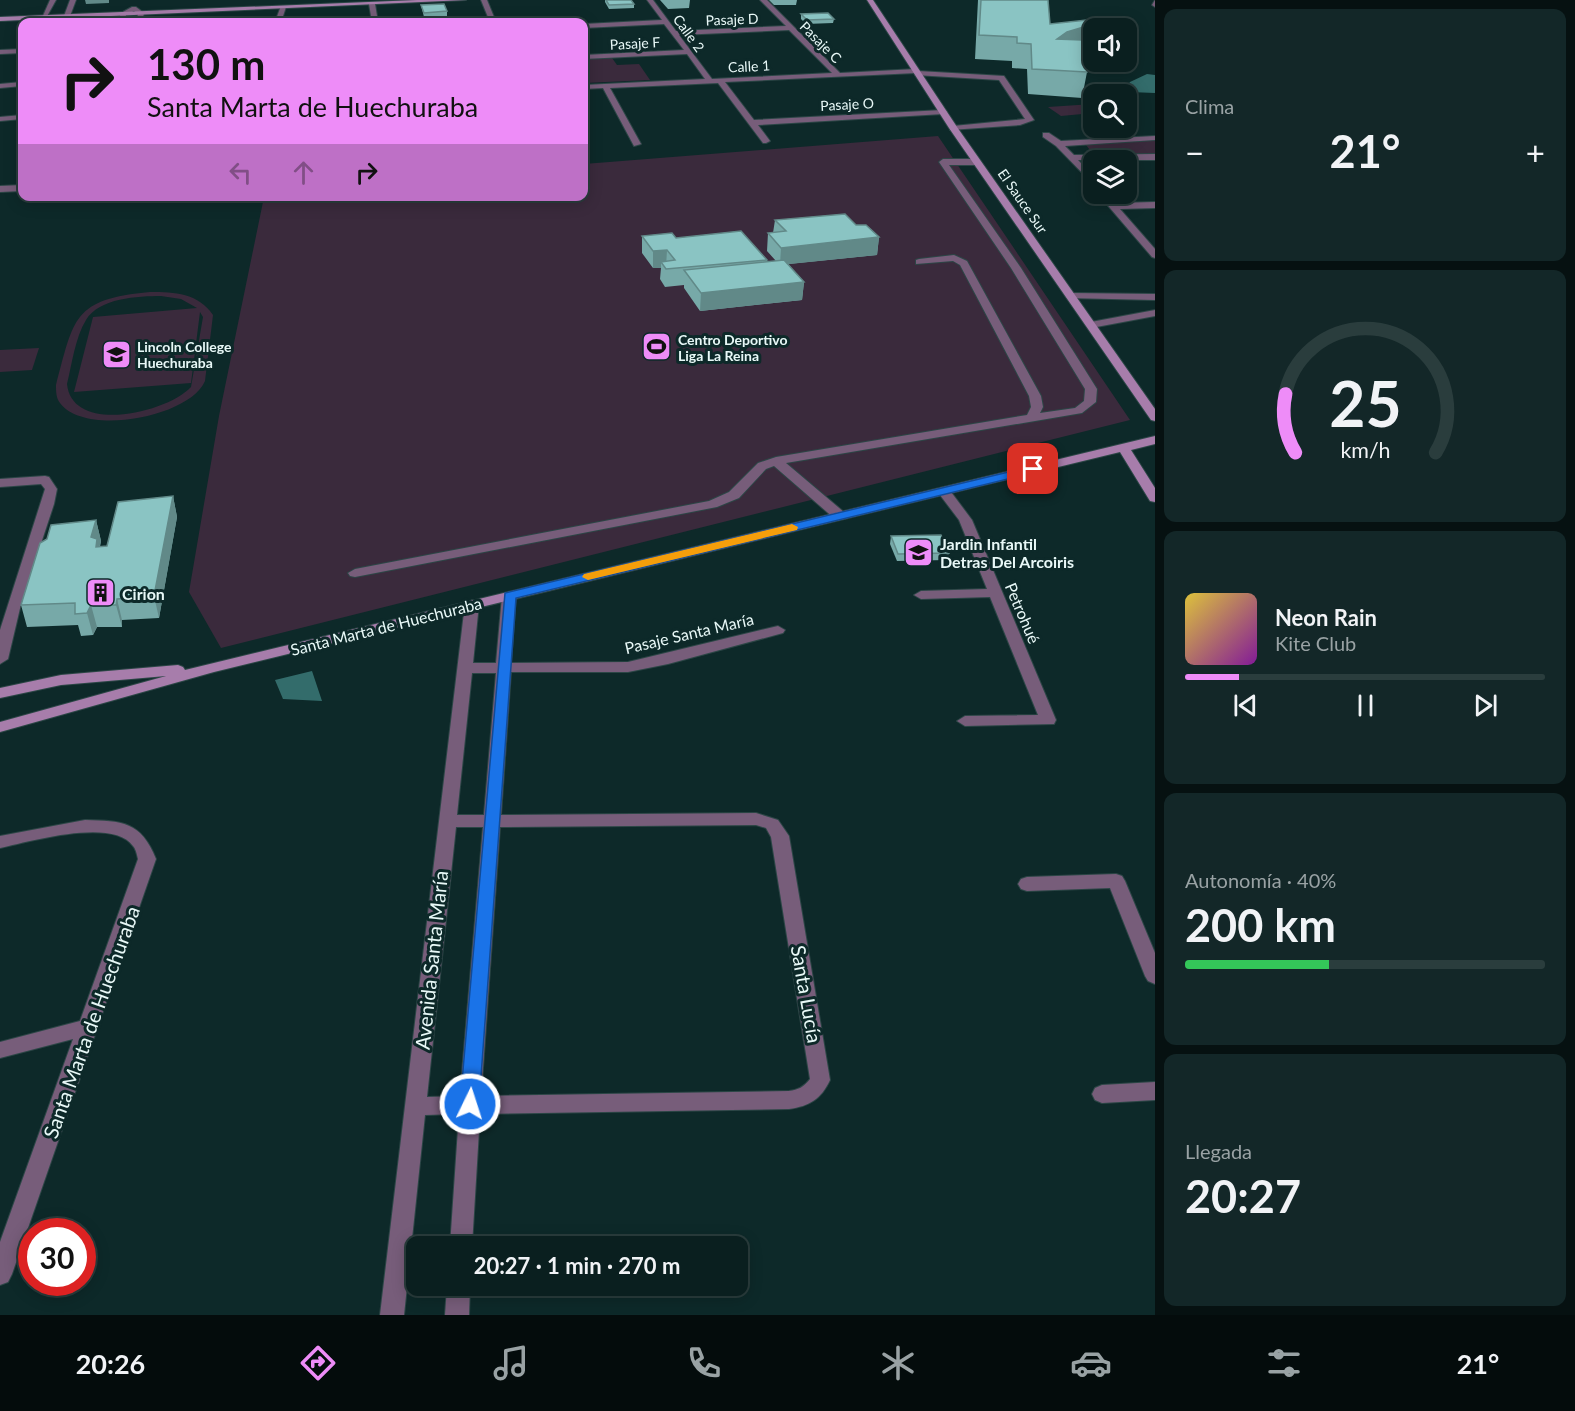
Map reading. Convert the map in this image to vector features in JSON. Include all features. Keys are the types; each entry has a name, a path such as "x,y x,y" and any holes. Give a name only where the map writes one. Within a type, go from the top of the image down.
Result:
{"street":[{"path":"45,14 52,0"},
{"path":"68,13 73,0"},
{"path":"0,13 45,14 332,0"},
{"path":"68,13 123,14 463,0"},
{"path":"484,0 491,18"},
{"name":"Calle 2","path":"650,0 710,81"},
{"name":"Pasaje C","path":"763,0 838,75"},
{"name":"El Sauce Sur","path":"870,0 953,128 1155,417"},
{"path":"372,4 374,18"},
{"path":"279,18 283,7"},
{"path":"134,8 141,13"},
{"path":"122,18 123,14 134,8"},
{"path":"140,18 141,13"},
{"path":"0,19 45,14"},
{"path":"588,26 666,22"},
{"name":"Pasaje D","path":"674,33 791,28"},
{"path":"0,46 18,45"},
{"path":"0,52 18,51"},
{"name":"Pasaje F","path":"588,57 688,52"},
{"name":"Calle 1","path":"588,87 917,72 1001,78 1030,120 1020,123 953,128"},
{"path":"0,81 18,80"},
{"path":"720,81 766,141"},
{"path":"0,86 18,84"},
{"path":"605,86 637,144"},
{"name":"Pasaje O","path":"752,123 943,112"},
{"path":"0,119 18,117"},
{"path":"0,124 18,123"},
{"path":"1046,135 1059,144 1083,171"},
{"path":"1059,144 1155,138"},
{"path":"1071,158 1155,158"},
{"path":"355,573 712,504 734,495 762,466 776,462 915,436 1078,411 1090,402 1090,389 1016,268 943,162 977,162"},
{"path":"0,189 18,188"},
{"path":"1113,206 1155,205"},
{"path":"1113,206 1155,255"},
{"path":"919,262 954,258 964,263 1035,396 1037,407 1031,419"},
{"path":"1071,296 1155,297"},
{"path":"1090,325 1155,313"},
{"name":"Santa Marta de Huechuraba","path":"0,727 211,668 1155,440"},
{"path":"1123,447 1155,498"},
{"path":"776,462 840,516"},
{"path":"0,483 45,480 51,489 48,504 7,605 0,659"},
{"name":"Petrohué","path":"943,491 965,520 1048,720 965,721"},
{"path":"921,595 995,593"},
{"path":"462,1236 509,596"},
{"name":"Avenida Santa María","path":"392,1315 472,604"},
{"name":"Pasaje Santa María","path":"464,668 628,667 668,659 778,630"},
{"name":"Santa Marta de Huechuraba","path":"0,693 61,680 211,668"},
{"name":"Santa Lucía","path":"414,1106 789,1100 804,1098 815,1090 820,1080 780,836 772,824 756,819 447,821"},
{"name":"Santa Marta de Huechuraba","path":"0,843 61,830 100,826 129,832 140,839 146,848 147,860 90,1026 0,1274"},
{"path":"1027,884 1116,881 1155,976"},
{"path":"0,1050 90,1026"},
{"path":"1102,1094 1155,1091"},
{"path":"457,1315 458,1296"}],"shaded area":[{"path":"612,58 617,65 639,64 650,80 588,83 588,59"},
{"path":"1083,105 1083,114 1061,116 1048,107"},
{"name":"Centro Deportivo Liga La Reina","path":"938,136 1130,420 221,648 189,592 219,416 263,201 588,201 588,164"},
{"path":"1155,140 1155,154 1137,154 1137,150 1090,150 1086,145"},
{"path":"150,292 177,293 193,298 207,308 213,315 205,381 195,394 180,404 159,413 113,420 91,419 73,413 60,403 56,394 56,385 73,328 91,307 105,300","holes":["161,296 181,299 197,308 93,317 74,392 191,383 200,312 203,317 191,387 162,405 122,414 102,414 85,410 73,400 67,384 72,360 82,327 92,313 109,303 131,298"]},
{"path":"39,348 32,370 0,372 0,350"}],"water":[{"path":"1147,74 1155,75 1155,93 1137,92 1137,84 1128,84"},
{"path":"312,671 322,701 283,699 275,680"}],"building":[{"path":"606,0 631,0 634,4 609,5"},
{"path":"981,0 1048,0 1050,24 1083,20 1083,27 1067,32 1057,39 1082,40 1083,72 1032,69 1031,44 1017,43 1017,37 979,35"},
{"path":"444,4 447,11 424,13 421,5"},
{"path":"828,13 834,19 807,20 801,14"},
{"path":"845,214 856,225 866,225 879,237 781,248 768,233 786,231 775,220"},
{"path":"741,231 767,260 666,269 661,262 675,260 667,250 653,251 642,236 672,233 676,238"},
{"path":"784,260 804,282 701,293 684,270"},
{"name":"Cirion","path":"173,496 154,596 117,599 116,605 91,605 87,613 75,614 75,603 21,605 40,543 47,539 51,525 96,520 91,537 97,539 96,547 107,546 118,502"},
{"path":"941,535 949,553 898,554 891,536"}],"slow traffic":[{"path":"588,577 792,527"}],"place":[{"name":"Centro Deportivo Liga La Reina","path":"657,347"},
{"name":"Lincoln College Huechuraba","path":"116,354"},
{"name":"Jardin Infantil Detras Del Arcoiris","path":"919,552"},
{"name":"Cirion","path":"101,593"}],"route":[{"path":"470,1104 509,596 1033,469"}]}
